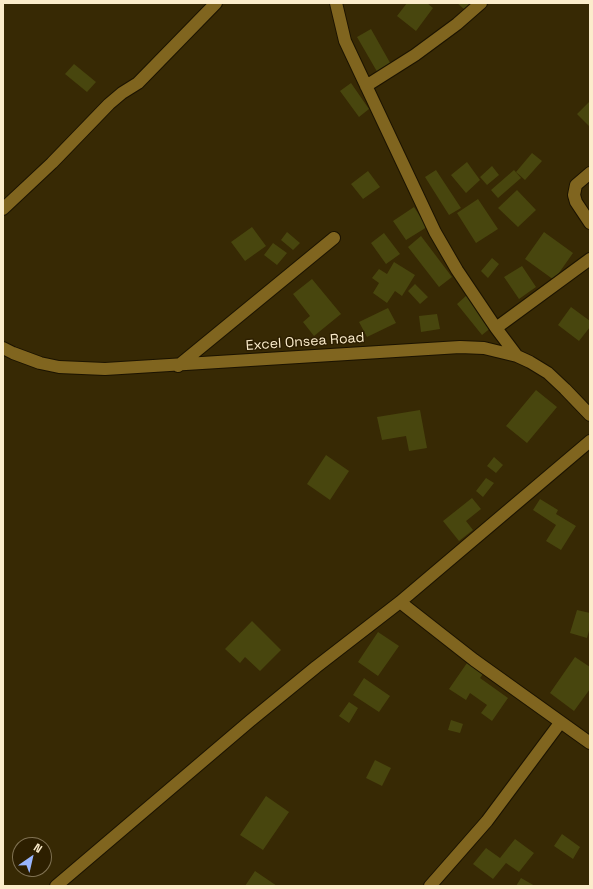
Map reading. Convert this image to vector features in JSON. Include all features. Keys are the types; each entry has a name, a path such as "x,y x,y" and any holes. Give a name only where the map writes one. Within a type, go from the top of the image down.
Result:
{"street":[{"path":"3,209 52,163 109,104 122,93 138,83 216,3"},
{"path":"336,3 345,41 435,232 457,270 496,328 517,356"},
{"path":"366,86 415,55 458,24 481,3"},
{"path":"590,173 576,185 574,195 576,202 590,223"},
{"path":"178,366 334,238"},
{"path":"496,328 590,259"},
{"name":"Excel Onsea Road","path":"3,348 40,363 65,368 105,369 178,366 460,347 484,348 517,356 548,373 590,415"},
{"path":"56,886 256,716 400,602 590,442"},
{"path":"400,602 474,660 590,743"},
{"path":"430,886 487,821 560,723"}],"building":[{"path":"407,3 427,3 433,8 416,31 397,16"},
{"path":"457,3 470,3 464,9"},
{"path":"371,29 393,68 379,75 357,37"},
{"path":"74,64 96,82 87,92 65,74"},
{"path":"351,83 369,109 359,117 340,91"},
{"path":"590,101 590,127 577,114"},
{"path":"532,153 542,161 525,180 516,172"},
{"path":"467,162 480,180 466,193 451,175"},
{"path":"492,166 499,175 487,185 480,177"},
{"path":"436,170 461,208 449,215 425,177"},
{"path":"514,170 521,178 498,198 491,190"},
{"path":"368,171 380,187 363,199 351,184"},
{"path":"517,190 536,210 518,227 498,208"},
{"path":"478,199 498,229 476,243 457,213"},
{"path":"414,207 427,227 406,240 393,221"},
{"path":"252,227 266,246 245,261 231,242"},
{"path":"287,232 300,243 293,250 281,240"},
{"path":"544,232 573,253 554,280 525,259"},
{"path":"384,233 400,254 386,264 371,243"},
{"path":"421,236 452,277 439,287 408,247"},
{"path":"273,243 287,253 277,265 264,255"},
{"path":"492,258 499,264 488,278 481,271"},
{"path":"394,262 415,275 402,296 395,291 387,303 373,293 379,283 372,278 379,269 387,274"},
{"path":"522,266 536,287 519,299 504,277"},
{"path":"312,279 341,314 314,336 303,322 310,316 293,294"},
{"path":"415,284 428,297 420,304 408,291"},
{"path":"467,295 493,326 482,335 457,304"},
{"path":"571,307 590,321 590,327 579,341 558,325"},
{"path":"388,308 396,323 367,337 359,322"},
{"path":"437,314 440,329 421,332 419,316"},
{"path":"536,390 557,407 527,443 506,426"},
{"path":"420,410 427,448 409,451 406,436 382,440 377,417"},
{"path":"326,455 349,471 330,500 307,484"},
{"path":"494,457 503,465 496,473 487,466"},
{"path":"486,478 494,483 483,497 476,491"},
{"path":"472,498 481,509 466,521 473,530 459,541 443,521"},
{"path":"540,499 558,510 556,514 576,526 561,550 546,541 556,525 533,510"},
{"path":"577,610 590,613 590,627 587,638 570,633"},
{"path":"252,621 281,650 260,671 245,657 240,663 225,649"},
{"path":"378,632 399,646 378,676 358,662"},
{"path":"575,657 590,667 590,689 574,711 550,693"},
{"path":"467,663 483,674 480,678 508,698 492,721 481,713 487,705 470,693 466,700 449,689"},
{"path":"364,678 390,696 379,712 353,695"},
{"path":"349,702 358,708 349,723 339,716"},
{"path":"451,720 463,724 460,733 448,730"},
{"path":"375,760 391,768 382,786 366,778"},
{"path":"266,796 289,812 263,850 240,835"},
{"path":"562,834 580,847 573,859 554,846"},
{"path":"515,839 534,853 519,872 506,863 493,879 473,864 486,848 500,858"},
{"path":"255,871 277,886 245,886"},
{"path":"521,878 535,886 516,886"}]}
